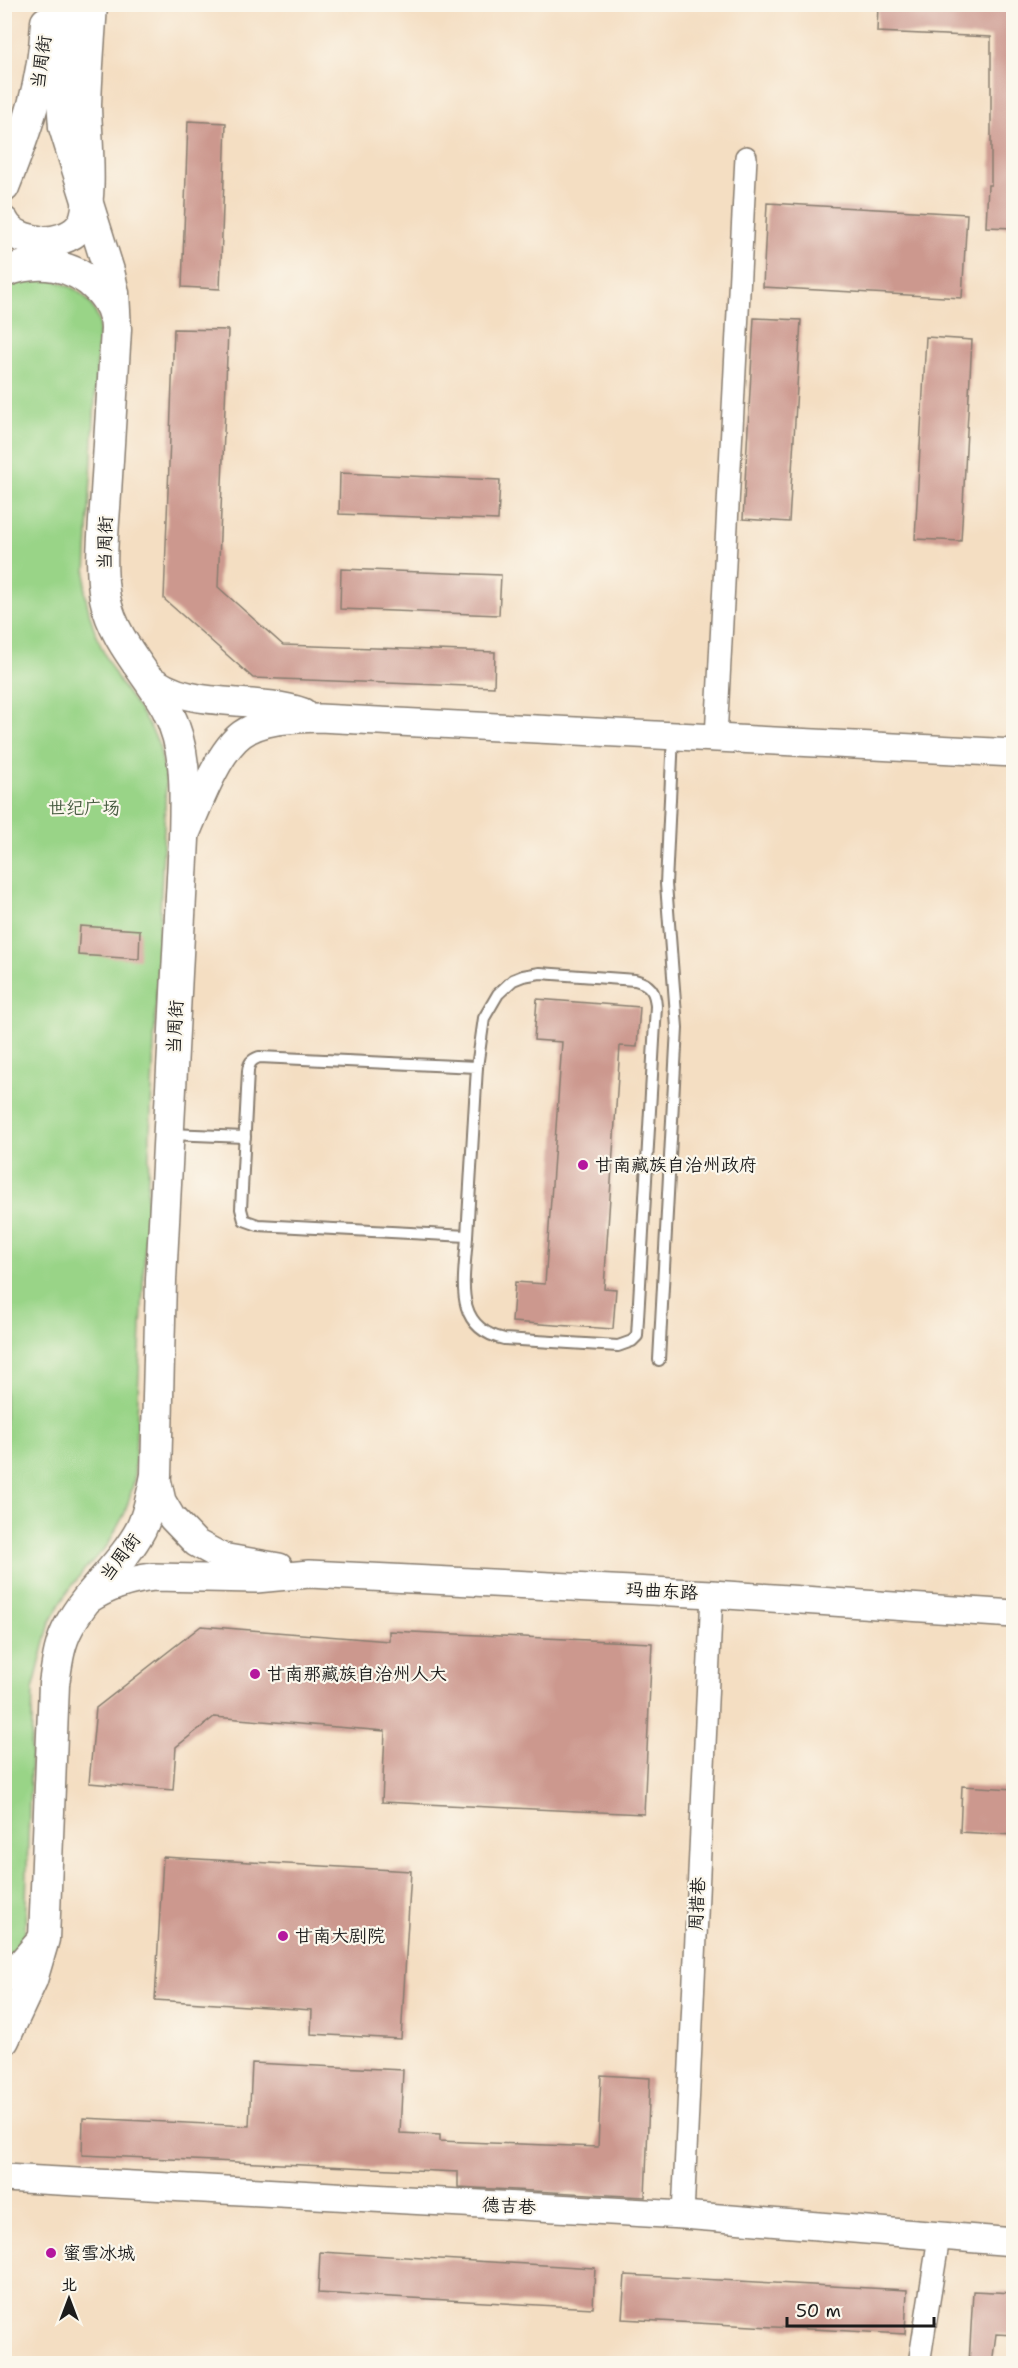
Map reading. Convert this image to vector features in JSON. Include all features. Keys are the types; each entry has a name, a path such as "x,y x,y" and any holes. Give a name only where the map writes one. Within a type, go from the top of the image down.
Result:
{"main road":[{"name":"当周街","path":"4,187 28,126 38,88 45,43 46,4"},
{"name":"当周街","path":"4,2040 32,1980 44,1939 54,1684 62,1641 82,1604 121,1559 142,1527 151,1502 156,1475 162,1280 184,839 186,774 182,751 166,708 138,667 115,627 105,598 103,550 116,329 114,293 68,144 62,112 61,85 67,4"},
{"path":"4,222 18,236 42,242 60,240 81,227 86,216 89,170 86,106 92,4"},
{"path":"4,272 23,265 45,264 71,270 92,282 104,296 113,310 116,329"},
{"path":"4,1977 22,1964 44,1939"}],"street":[{"path":"716,738 746,157"},
{"path":"138,667 162,686 189,697 284,707 319,718"},
{"path":"184,839 209,782 231,745 242,735 260,725 286,720 319,718 1014,753"},
{"path":"156,1475 162,1501 172,1518 196,1543 222,1557 309,1574"},
{"path":"82,1604 101,1591 136,1579 153,1577 256,1579 309,1574"},
{"name":"玛曲东路","path":"309,1574 712,1594 1014,1614"},
{"name":"周措巷","path":"683,2215 712,1594"},
{"name":"德吉巷","path":"4,2178 683,2215 1014,2242"},
{"path":"919,2364 939,2237"}],"lane":[{"path":"659,1360 677,1028 666,885 674,736"},
{"path":"540,972 636,980 645,983 652,989 656,1006 637,1336 632,1341 618,1346 504,1339 486,1333 469,1316 464,1304 467,1236 477,1067 481,1029 488,1009 505,987 523,976 540,972"},
{"path":"467,1236 250,1224 244,1220 241,1209 249,1064 253,1059 259,1057 477,1067"},
{"path":"170,1134 245,1137"}],"path":[{"path":"9,22 10,4"}],"green space":[{"name":"世纪广场","path":"38,275 68,285 83,295 95,311 99,322 85,592 93,626 106,658 146,720 159,746 166,783 134,1482 125,1513 107,1546 84,1570 64,1597 50,1622 33,1690 25,1932 14,1951 5,1960 4,285"}],"building":[{"path":"878,4 1014,4 1014,228 986,227 988,185 991,185 991,37 877,32"},
{"path":"188,121 226,123 220,289 182,287"},
{"path":"767,203 967,214 962,298 763,287"},
{"path":"754,318 801,320 789,522 743,519"},
{"path":"174,329 228,330 218,587 283,645 495,652 494,687 253,678 164,599"},
{"path":"926,337 972,340 961,541 915,539"},
{"path":"340,473 500,480 498,520 339,514"},
{"path":"341,569 501,575 499,615 340,609"},
{"path":"80,926 140,930 139,959 78,955"},
{"name":"甘南藏族自治州政府","path":"537,999 640,1007 637,1047 620,1046 604,1288 616,1289 613,1329 512,1322 515,1282 545,1284 562,1042 534,1040"},
{"path":"201,1626 389,1641 389,1631 652,1643 644,1814 382,1802 385,1731 214,1717 176,1747 173,1790 89,1783 96,1708"},
{"path":"962,1786 1014,1789 1014,1835 960,1832"},
{"name":"甘南大剧院","path":"163,1857 411,1871 401,2039 311,2034 312,2010 155,2000"},
{"path":"252,2063 403,2070 400,2133 440,2135 440,2141 598,2147 601,2075 650,2078 645,2197 458,2187 458,2172 82,2155 83,2118 249,2126"},
{"path":"320,2252 595,2268 593,2308 318,2293"},
{"path":"625,2275 907,2290 905,2334 622,2319"},
{"path":"973,2291 1014,2293 1014,2335 996,2334 992,2364 969,2364"}],"place":[{"name":"甘南藏族自治州政府","path":"583,1165"},
{"name":"甘南那藏族自治州人大","path":"255,1674"},
{"name":"甘南大剧院","path":"283,1936"},
{"name":"蜜雪冰城","path":"51,2253"}]}
